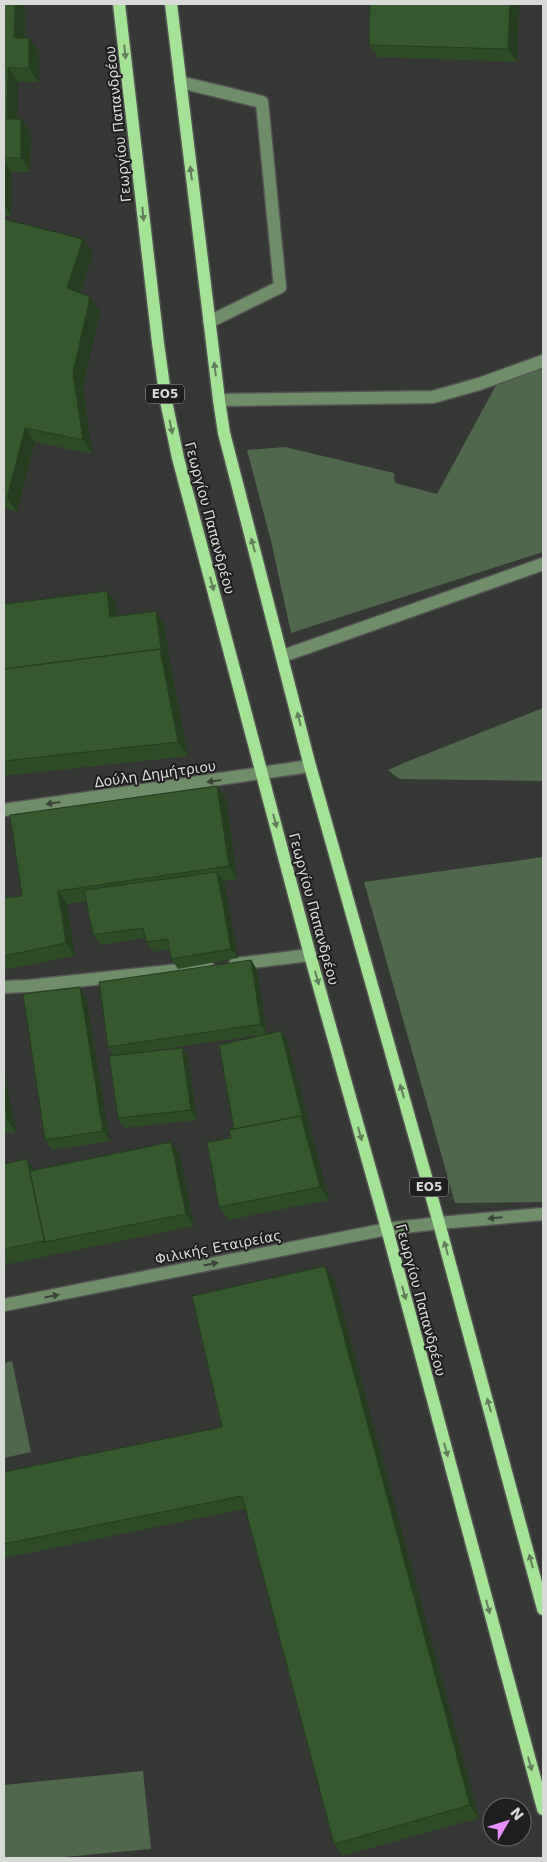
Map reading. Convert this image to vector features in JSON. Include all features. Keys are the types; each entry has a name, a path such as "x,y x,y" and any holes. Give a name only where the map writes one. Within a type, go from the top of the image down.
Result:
{"main road":[{"name":"Γεωργίου Παπανδρέου","path":"119,4 158,343 166,400 178,458 310,955 543,1809"},
{"name":"ΕΟ5","path":"171,4 224,433 310,766 439,1223 543,1609"}],"street":[{"path":"180,82 262,102 280,287 209,322"},
{"path":"219,400 433,397 479,384 543,361"},
{"path":"283,656 543,564"},
{"name":"Δούλη Δημήτριου","path":"4,810 310,766"},
{"path":"4,987 221,966 310,955"},
{"name":"Φιλικής Εταιρείας","path":"4,1305 386,1229 543,1214"}],"green space":[{"path":"543,361 543,552 291,633 272,545 247,450 285,447 394,473 395,483 437,494 501,376"},
{"path":"543,708 543,781 399,779 388,770 406,762"},
{"path":"543,857 543,1202 455,1203 364,882"},
{"path":"12,1361 31,1452 4,1458 4,1363"},
{"path":"143,1771 151,1849 54,1858 4,1858 4,1785"}],"building":[{"path":"4,4 15,4 14,38 29,38 29,68 8,68 7,119 21,119 21,158 4,158"},
{"path":"370,4 510,4 508,49 369,45"},
{"path":"4,219 83,239 67,288 90,297 73,373 83,440 25,428 7,498 4,497"},
{"path":"107,591 110,617 156,611 161,650 4,669 4,604"},
{"path":"160,649 178,742 4,761 4,669"},
{"path":"217,786 229,866 58,891 66,943 4,956 4,898 22,896 10,815"},
{"path":"217,872 231,949 171,959 168,939 146,942 143,928 93,935 84,890"},
{"path":"251,960 261,1024 108,1047 99,982"},
{"path":"80,987 103,1131 45,1140 23,994"},
{"path":"281,1031 303,1119 301,1116 234,1129 219,1045"},
{"path":"182,1048 191,1110 118,1118 109,1056"},
{"path":"4,1101 7,1119 4,1120"},
{"path":"301,1116 320,1187 219,1207 207,1142 231,1138 229,1130"},
{"path":"171,1142 186,1214 45,1242 30,1171"},
{"path":"27,1159 44,1241 4,1249 4,1164"},
{"path":"325,1266 470,1805 334,1844 242,1496 4,1544 4,1472 222,1427 192,1296"}]}
